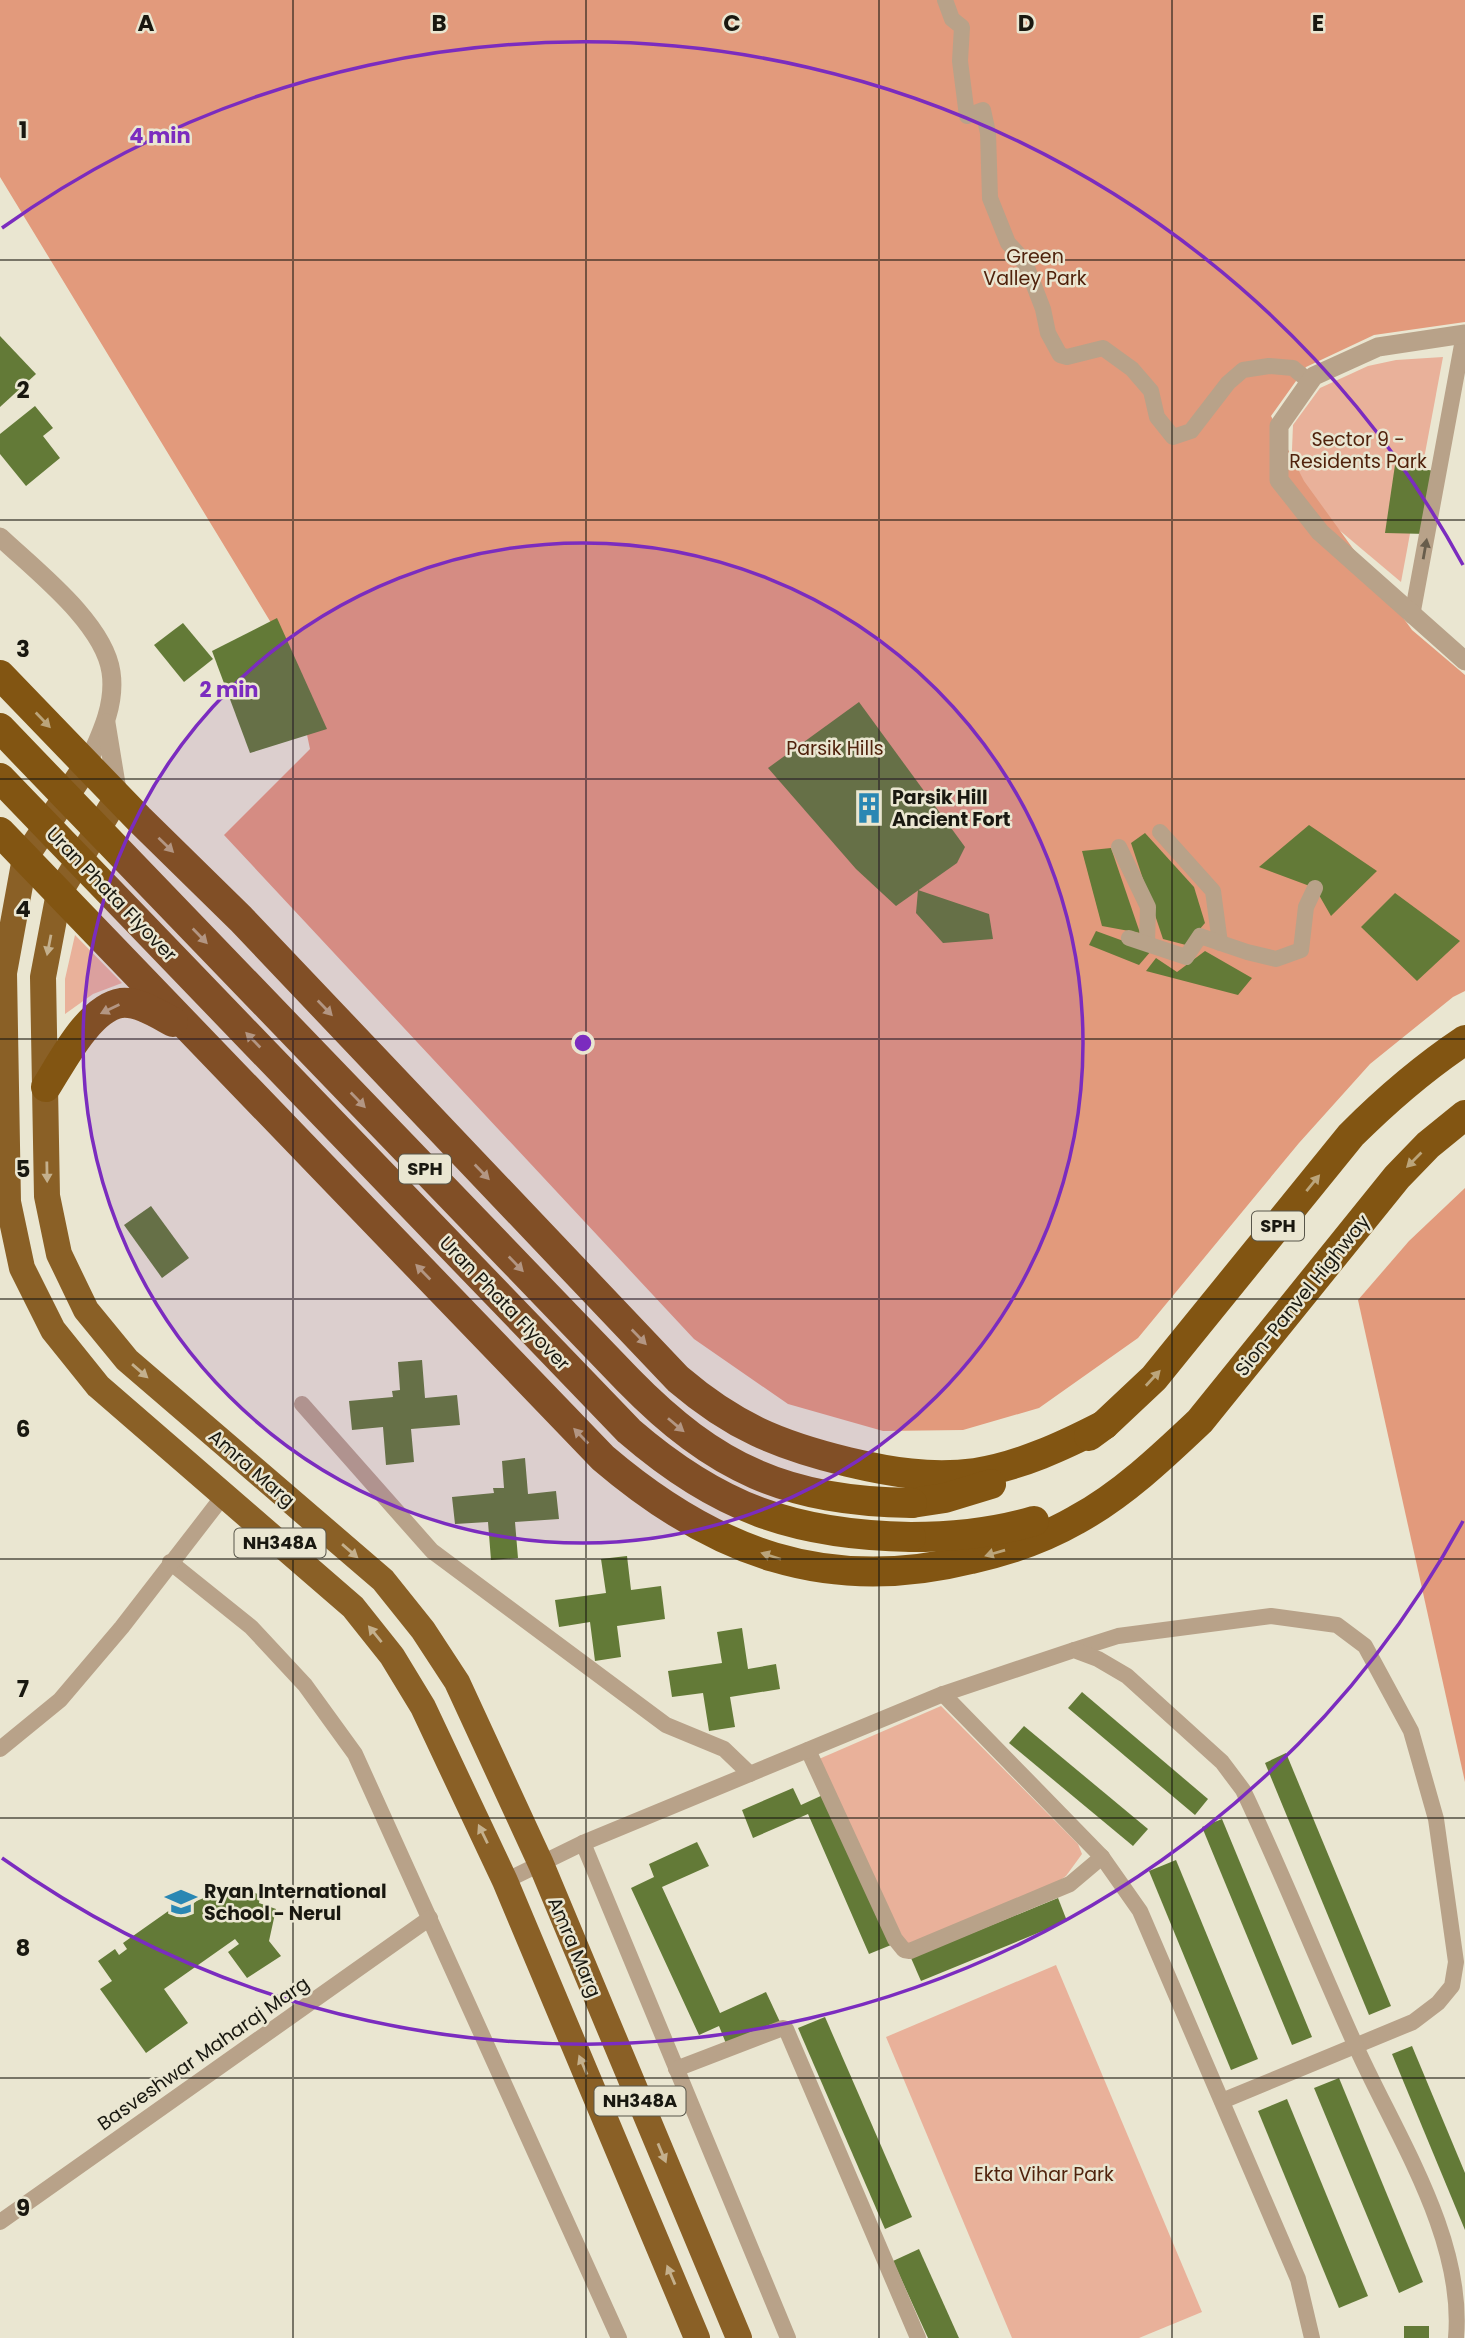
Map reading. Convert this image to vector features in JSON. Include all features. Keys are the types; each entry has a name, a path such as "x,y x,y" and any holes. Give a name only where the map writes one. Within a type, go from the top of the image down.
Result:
{"highway":[{"path":"0,674 251,929 678,1379 728,1418 766,1437 816,1455 914,1475 975,1473 1009,1466 1072,1442 1104,1425"},
{"name":"Uran Phata Flyover","path":"0,728 628,1380 679,1429 708,1449 739,1467 794,1488 841,1499 912,1503 945,1498 1012,1477 1075,1446 1104,1425"},
{"name":"Amra Marg","path":"87,765 24,858 4,973 3,1086 8,1202 22,1268 53,1329 98,1386 353,1607 392,1656 423,1707 505,1881 697,2338"},
{"name":"Uran Phata Flyover","path":"0,778 629,1431 658,1456 690,1478 724,1497 772,1517 835,1533 951,1537 992,1532 1069,1510 1102,1496 1139,1474"},
{"name":"Amra Marg","path":"118,796 59,893 43,977 47,1196 59,1254 86,1310 127,1360 383,1580 422,1630 457,1682 541,1864 739,2338"},
{"path":"0,832 603,1458 652,1498 707,1531 787,1561 829,1570 911,1572 996,1553 1034,1540 1075,1521 1106,1502 1139,1474"},
{"path":"0,874 6,911 4,973"},
{"path":"46,1087 84,1030 95,1017 112,1006 121,1003 141,1006 194,1034"},
{"name":"SPH","path":"1104,1425 1154,1378 1351,1135 1386,1100 1424,1068 1465,1040"},
{"name":"Sion-Panvel Highway","path":"1139,1474 1171,1449 1200,1420 1398,1177 1428,1145 1465,1115"}],"street":[{"path":"945,0 952,19 962,27 960,61 967,116 983,110 988,133 990,198 1008,243 1028,270 1044,309 1048,333 1059,355 1068,357 1103,348 1132,369 1151,391 1157,417 1173,436 1191,431 1228,383 1243,370 1269,366 1293,368 1310,382"},
{"path":"1412,616 1464,334 1378,347 1314,376 1279,426 1279,481 1320,532 1412,616 1465,661"},
{"path":"0,537 83,617 105,651 111,672 106,723 87,765"},
{"path":"106,723 118,796"},
{"path":"1160,832 1213,891 1220,943"},
{"path":"1119,847 1148,906 1147,943"},
{"path":"1129,938 1186,957 1200,936 1276,959 1301,950 1306,906 1315,888"},
{"path":"302,1404 432,1551 666,1725 724,1749 750,1774"},
{"path":"0,1749 60,1700 122,1627 224,1495"},
{"path":"170,1562 251,1627 305,1685 355,1754 619,2338"},
{"path":"505,1881 583,1843 943,1694 1118,1636 1271,1616 1337,1625 1365,1646 1411,1731 1436,1819 1456,1962 1452,1986 1438,2003 1413,2022 1222,2101"},
{"path":"1074,1650 1098,1659 1127,1676 1222,1762 1243,1790 1355,2045 1420,2176 1440,2223 1454,2274 1456,2338"},
{"path":"943,1694 1102,1857 1140,1911 1298,2279 1312,2338"},
{"path":"808,1750 895,1939 904,1950 910,1951 1070,1884 1102,1857"},
{"path":"583,1843 788,2338"},
{"name":"Basveshwar Maharaj Marg","path":"0,2222 430,1918"},
{"path":"676,2068 786,2029 918,2338"}],"green space":[{"name":"Parsik Hills","path":"0,0 1465,0 1465,322 1374,335 1306,367 1271,416 1304,481 1412,630 1465,675 1465,991 1453,997 1370,1064 1299,1143 1138,1338 1039,1408 963,1430 883,1431 788,1404 694,1339 224,835 310,749 290,654 0,177"},
{"name":"Sector 9 - Residents Park","path":"1443,357 1401,582 1338,529 1291,474 1293,425 1320,388 1368,366 1396,360"},
{"path":"75,935 122,983 93,994 65,1014 65,979"},
{"path":"1465,1188 1465,1782 1358,1300 1409,1241"},
{"path":"941,1706 1078,1844 1082,1854 1066,1876 1052,1886 906,1945 819,1759"},
{"name":"Ekta Vihar Park","path":"1056,1965 1202,2312 1139,2338 1012,2338 886,2037"}],"building":[{"path":"0,336 36,374 0,407"},
{"path":"35,406 53,428 43,436 60,458 26,486 0,454 0,434"},
{"path":"1395,465 1435,471 1427,534 1385,533"},
{"path":"277,618 327,729 250,753 212,651"},
{"path":"183,623 213,659 184,682 154,645"},
{"name":"Parsik Hill Ancient Fort","path":"859,702 965,847 957,863 896,906 856,869 768,768"},
{"path":"1309,825 1377,871 1331,916 1315,888 1259,867"},
{"path":"1145,833 1194,887 1205,923 1186,945 1163,939 1131,843"},
{"path":"1111,848 1140,933 1102,926 1082,851"},
{"path":"918,890 989,914 993,939 943,943 916,913"},
{"path":"1395,893 1460,941 1417,981 1361,927"},
{"path":"1096,931 1151,951 1139,965 1089,945"},
{"path":"1205,951 1252,978 1238,995 1146,971 1156,958 1177,972"},
{"path":"151,1206 189,1258 162,1278 124,1225"},
{"path":"422,1360 425,1398 457,1395 460,1425 411,1429 414,1462 386,1465 383,1427 352,1430 349,1401 393,1397 392,1391 400,1390 398,1362"},
{"path":"525,1458 528,1494 556,1491 559,1519 515,1522 518,1558 491,1560 488,1522 455,1524 452,1497 494,1493 493,1488 504,1488 502,1461"},
{"path":"627,1556 631,1590 661,1586 665,1619 617,1626 621,1657 595,1661 590,1622 559,1627 555,1600 606,1593 601,1559"},
{"path":"742,1628 748,1669 776,1664 780,1689 730,1697 735,1727 709,1731 703,1693 672,1697 668,1671 722,1663 717,1632"},
{"path":"1082,1692 1208,1799 1195,1815 1068,1708"},
{"path":"1024,1726 1148,1829 1133,1846 1009,1743"},
{"path":"1286,1753 1391,2006 1369,2015 1265,1763"},
{"path":"793,1788 801,1805 825,1794 891,1945 869,1954 808,1814 753,1838 742,1810"},
{"path":"1222,1819 1312,2037 1292,2045 1202,1827"},
{"path":"697,1842 709,1866 662,1887 720,2013 766,1992 780,2022 727,2046 719,2026 699,2035 631,1888 654,1877 649,1864"},
{"path":"1176,1860 1258,2059 1231,2070 1149,1871"},
{"path":"244,1888 260,1895 259,1903 276,1909 269,1941 281,1956 247,1978 228,1952 239,1944 235,1939 164,1989 188,2023 146,2053 100,1989 112,1981 98,1961 115,1949 119,1955 127,1949 123,1943 184,1900 189,1907 198,1900 196,1896 222,1901 226,1889"},
{"path":"1058,1898 1067,1921 921,1981 911,1958"},
{"path":"825,2017 912,2217 885,2229 798,2028"},
{"path":"1412,2046 1465,2173 1465,2230 1392,2054"},
{"path":"1339,2078 1423,2282 1399,2293 1314,2088"},
{"path":"1287,2099 1368,2296 1339,2308 1258,2111"},
{"path":"919,2249 959,2338 928,2338 893,2261"},
{"path":"1404,2326 1429,2326 1429,2338 1404,2338"}],"place":[{"name":"Parsik Hill Ancient Fort","path":"869,808"},
{"name":"Ryan International School - Nerul","path":"181,1902"}],"park label":[{"name":"Green Valley Park","path":"1035,267"}]}
